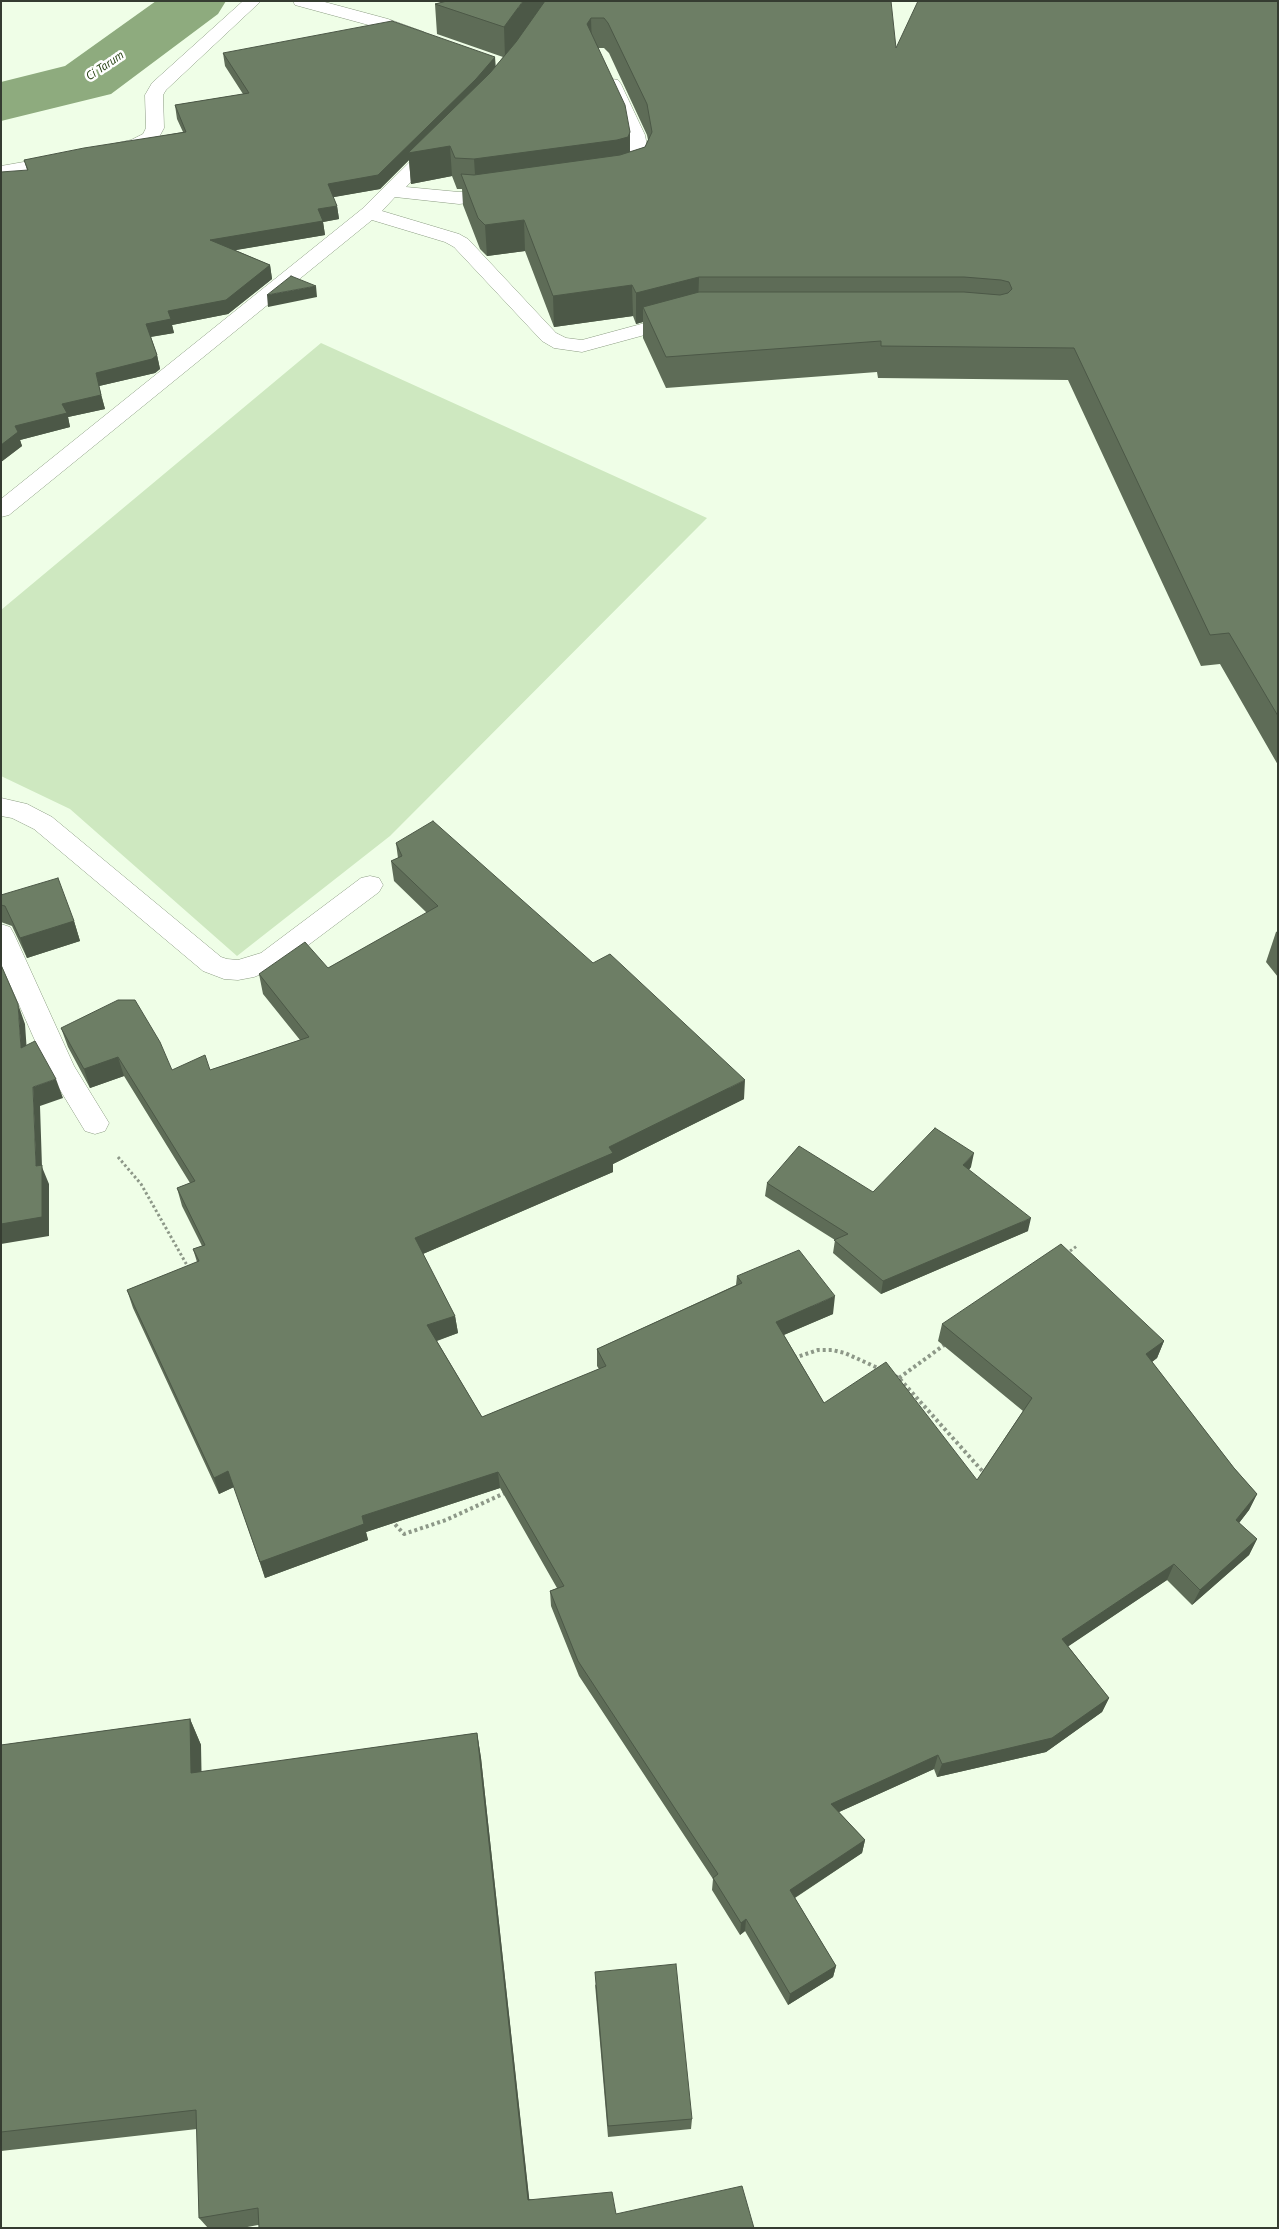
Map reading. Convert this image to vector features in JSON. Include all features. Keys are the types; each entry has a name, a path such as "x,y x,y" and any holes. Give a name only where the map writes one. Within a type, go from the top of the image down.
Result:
{"street":[{"path":"98,152 137,144 151,137 155,128 154,95 158,87 253,1"},
{"path":"301,1 382,23 434,42"},
{"path":"606,72 636,135 641,163 636,173 610,179"},
{"path":"1,510 369,213 447,135"},
{"path":"1,172 79,157"},
{"path":"391,191 459,198 476,198 514,193"},
{"path":"369,213 452,238 461,243 548,337 561,344 582,346 698,316"},
{"path":"1,807 18,810 43,824 212,964 224,969 238,970 254,967 270,960 370,885"},
{"path":"1,934 62,1070 95,1123"}],"path":[{"path":"95,1123 121,1161 141,1184 191,1273"},
{"path":"1062,1258 1077,1246"},
{"path":"899,1378 953,1338"},
{"path":"793,1358 818,1350 832,1350 845,1352 881,1370"},
{"path":"890,1374 899,1378 990,1480"},
{"path":"389,1518 404,1534 446,1520 508,1492"}],"green space":[{"path":"321,343 707,518 390,836 237,956 70,809 1,776 1,610"}],"building":[{"path":"447,1 523,1 504,27 435,4"},
{"path":"545,1 891,1 896,48 918,1 1278,1 1278,716 1229,633 1210,635 1074,348 881,346 881,341 666,357 643,307 699,292 964,292 1000,295 1008,293 1012,289 1009,282 964,277 699,277 636,293 632,285 553,296 524,220 485,225 478,218 461,174 474,175 620,155 645,147 652,132 647,104 604,18 591,18 587,24 625,105 630,132 628,137 474,159 455,158 450,146 408,153 490,73 516,42"},
{"path":"392,21 495,57 476,79 378,175 328,184 337,206 318,209 323,221 210,240 270,265 226,300 168,311 171,319 146,324 157,355 152,359 96,373 101,395 62,404 67,413 15,426 18,432 1,445 1,172 28,170 24,160 84,148 186,132 175,105 249,93 223,53"},
{"path":"291,276 316,286 267,295"},
{"path":"433,821 593,963 610,954 745,1080 609,1147 613,1153 415,1238 455,1316 427,1325 482,1417 606,1366 597,1349 742,1283 737,1276 799,1250 835,1296 776,1322 824,1403 886,1362 977,1480 1032,1398 942,1324 1061,1244 1164,1341 1146,1354 1234,1468 1257,1494 1236,1520 1257,1539 1200,1590 1174,1564 1062,1639 1109,1698 1052,1738 942,1764 938,1755 831,1804 865,1840 790,1890 836,1966 790,1994 746,1919 741,1923 713,1878 718,1874 578,1661 550,1591 564,1586 498,1472 362,1516 364,1524 260,1562 228,1471 214,1478 127,1290 199,1261 193,1249 205,1245 177,1188 195,1181 118,1057 84,1069 61,1028 118,1000 135,1000 160,1042 172,1070 205,1055 210,1070 309,1037 259,974 305,942 328,968 438,906 391,861 402,856 396,843"},
{"path":"58,878 74,921 20,938 5,906 1,905 1,895"},
{"path":"1,965 18,1004 21,1048 35,1041 56,1079 33,1087 36,1166 42,1165 42,1217 1,1224"},
{"path":"935,1128 974,1153 963,1165 1031,1218 883,1281 834,1240 848,1234 767,1183 799,1146 873,1192"},
{"path":"190,1719 191,1773 477,1733 528,2200 612,2192 616,2214 742,2186 754,2228 259,2228 258,2208 199,2218 196,2110 1,2132 1,1745"},
{"path":"676,1964 692,2119 608,2126 595,1972"}],"waterway":[{"name":"Ci Tarum","path":"1,102 88,80 196,1"}]}
